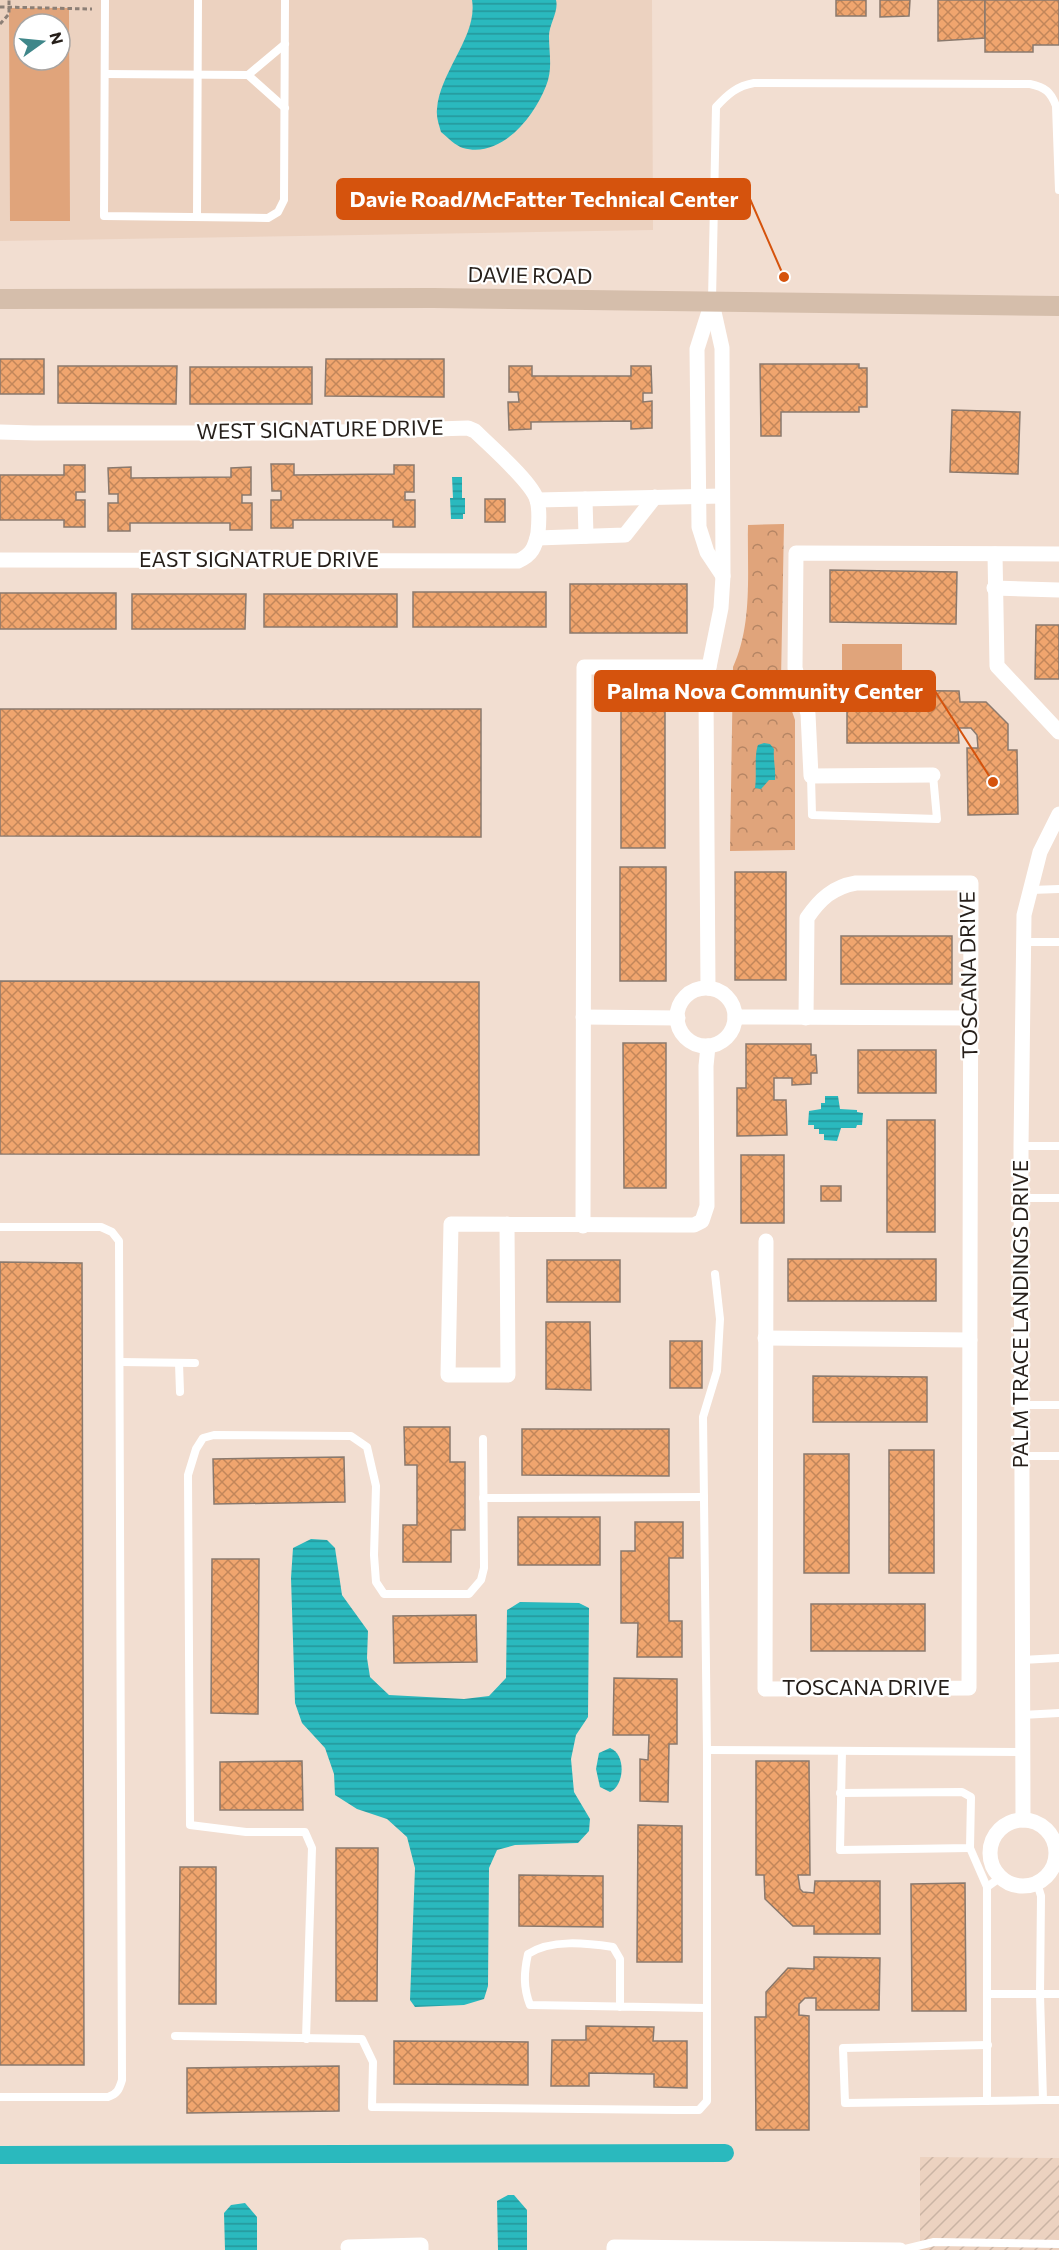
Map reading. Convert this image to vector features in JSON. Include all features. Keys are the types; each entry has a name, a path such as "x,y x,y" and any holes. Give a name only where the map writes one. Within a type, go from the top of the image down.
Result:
{"main road":[{"name":"DAVIE ROAD","path":"0,299 433,298 1059,306"}],"street":[{"path":"708,988 706,694 709,667 722,608 723,576 722,348 712,303"},
{"path":"712,303 697,349 699,527 707,552 723,576"},
{"name":"WEST SIGNATURE DRIVE","path":"0,432 308,433 468,428 475,431 530,487 537,500"},
{"path":"655,497 625,535 537,538 539,524 537,500 655,497 699,497 722,496"},
{"path":"585,499 586,537"},
{"name":"EAST SIGNATRUE DRIVE","path":"0,560 518,561 529,556 537,538"},
{"path":"933,775 811,776 808,714 795,668 796,553 1059,554"},
{"path":"995,554 997,666 1059,732"},
{"path":"994,588 1059,590"},
{"path":"583,1226 584,667 709,667"},
{"name":"PALM TRACE LANDINGS DRIVE","path":"1023,1820 1021,1146 1024,915 1040,852 1059,814"},
{"name":"TOSCANA DRIVE","path":"766,1240 765,1689 969,1688 971,883 856,883 841,886 832,891 807,918 806,1018"},
{"path":"708,988 728,997 735,1017 733,1028 727,1037 718,1044 708,1046 698,1045 683,1035 678,1018 679,1007 690,993 708,988"},
{"path":"583,1017 678,1018"},
{"path":"735,1017 971,1018"},
{"path":"507,1224 508,1375 448,1376 451,1224 507,1224 583,1226 694,1225 702,1221 707,1206 706,1066 708,1046"},
{"path":"765,1338 970,1340"},
{"path":"1023,1820 1034,1821 1044,1827 1056,1846 1053,1868 1046,1877 1037,1883 1024,1886 1011,1884 1001,1877 994,1868 991,1857 991,1846 1002,1827 1023,1820"},
{"path":"348,2247 421,2245 421,2250"},
{"path":"614,2249 901,2250"}],"lane":[{"path":"105,0 104,216 268,218 278,212 284,200 285,0"},
{"path":"197,217 198,0"},
{"path":"105,74 248,75 285,44"},
{"path":"248,75 285,108"},
{"path":"712,303 716,107 728,94 740,86 766,83 1042,86 1052,94 1056,106 1059,190"},
{"path":"811,776 812,815 937,819 933,775"},
{"path":"1031,890 1059,889"},
{"path":"1024,942 1059,942"},
{"path":"1021,1146 1059,1146"},
{"path":"1021,1198 1059,1198"},
{"path":"0,1227 101,1227 112,1232 119,1241 122,2080 119,2091 108,2097 0,2097"},
{"path":"176,2036 362,2039 373,2062 372,2107 699,2110 707,2101 707,1749 703,1417 717,1371 720,1319 715,1274"},
{"path":"120,1362 195,1363"},
{"path":"179,1363 180,1392"},
{"path":"1022,1405 1059,1405"},
{"path":"306,2039 312,1848 305,1832 246,1832 190,1825 188,1474 196,1449 203,1438 214,1435 351,1436 367,1447 376,1485 374,1555 376,1582 384,1594 469,1594 481,1580 483,1568 483,1439"},
{"path":"1022,1456 1059,1456"},
{"path":"483,1498 704,1497"},
{"path":"1022,1660 1059,1658"},
{"path":"1022,1715 1059,1713"},
{"path":"707,1749 1023,1752"},
{"path":"842,1750 840,1850 970,1848"},
{"path":"840,1793 962,1792 971,1797 970,1848 987,1887 987,2101"},
{"path":"987,1887 1001,1877"},
{"path":"1037,1883 1041,1896 1040,1994 1043,2100"},
{"path":"620,2007 620,1959 613,1947 582,1943 538,1947 528,1954 524,1972 525,1994 530,2005 620,2007 706,2008"},
{"path":"987,1994 1059,1994"},
{"path":"988,2045 843,2048 845,2103 1059,2100"},
{"path":"901,2250 934,2242 1059,2244"}],"path":[{"path":"0,24 9,14 9,0"},
{"path":"0,8 92,9"}],"shaded area":[{"path":"0,0 652,0 653,230 0,241"},
{"path":"920,2157 1059,2158 1059,2250 920,2250"}],"green space":[{"path":"9,8 69,8 69,12 12,12 12,72 69,72 70,221 10,221"},
{"path":"784,524 781,679 795,720 795,850 730,851 733,667 744,633 746,615 748,525"},
{"path":"842,644 902,644 902,671 842,671"}],"water":[{"path":"472,0 556,0 557,4 549,31 549,74 541,98 514,133 490,147 477,150 460,147 441,132 437,112 445,81 469,27"},
{"path":"452,477 462,477 462,498 465,498 463,519 451,519"},
{"path":"770,744 774,749 775,780 769,780 761,789 755,788 756,754 758,745"},
{"path":"825,1096 838,1096 840,1109 857,1110 863,1113 862,1125 857,1125 856,1128 841,1128 837,1141 824,1140 824,1134 819,1134 819,1129 814,1129 814,1125 808,1125 809,1111 821,1109 821,1103 825,1103"},
{"path":"311,1539 327,1540 335,1548 342,1595 368,1631 367,1658 370,1677 389,1695 464,1699 489,1696 506,1678 507,1610 520,1602 579,1603 589,1608 588,1717 576,1735 571,1759 574,1792 590,1819 589,1831 578,1843 515,1845 497,1850 489,1868 488,1986 484,1999 464,2005 415,2007 410,2000 415,1868 407,1837 387,1819 357,1809 335,1795 334,1774 325,1748 302,1723 295,1703 291,1578 293,1548"},
{"path":"610,1748 619,1756 622,1770 619,1783 610,1792 600,1787 596,1769 599,1753"},
{"path":"508,2195 514,2195 527,2210 527,2250 498,2250 497,2201"},
{"path":"245,2203 257,2217 257,2250 225,2250 224,2213 231,2205"}],"building":[{"path":"836,0 866,0 866,16 836,16"},
{"path":"880,0 910,0 909,16 880,17"},
{"path":"938,0 985,0 985,38 938,41"},
{"path":"985,0 1059,0 1059,45 1033,45 1033,52 985,52"},
{"path":"0,359 44,359 44,394 0,394"},
{"path":"326,359 444,359 444,397 325,396"},
{"path":"760,364 859,364 859,368 867,368 867,407 859,407 859,412 781,412 781,436 761,436"},
{"path":"58,366 177,366 176,404 58,403"},
{"path":"509,366 532,366 532,376 631,376 631,366 651,366 652,393 643,393 643,402 652,401 652,428 631,429 631,421 531,422 531,429 509,430 508,402 519,402 518,392 509,392"},
{"path":"190,367 312,367 312,404 190,404"},
{"path":"952,410 1020,412 1018,474 950,472"},
{"path":"271,464 294,464 294,475 394,474 394,465 414,465 414,492 405,492 405,500 415,500 415,527 393,527 393,520 293,520 293,528 271,528 271,500 281,500 281,491 272,491"},
{"path":"64,465 85,465 85,492 76,492 76,500 85,500 85,527 64,527 64,520 0,520 0,475 64,475"},
{"path":"131,467 131,478 231,477 231,468 251,467 251,495 242,495 242,503 252,503 252,530 230,530 230,523 130,523 130,531 108,531 108,503 118,503 118,494 109,494 108,468"},
{"path":"485,499 505,499 505,522 485,522"},
{"path":"830,570 957,572 956,624 830,622"},
{"path":"570,584 687,584 687,633 570,633"},
{"path":"413,592 546,592 546,627 413,627"},
{"path":"0,593 116,593 116,629 0,629"},
{"path":"132,594 246,594 245,629 132,629"},
{"path":"264,594 397,594 397,627 264,627"},
{"path":"1036,625 1059,625 1059,679 1035,679"},
{"path":"847,690 959,691 960,702 986,702 1008,724 1008,750 1017,750 1018,814 968,815 967,748 978,748 977,735 971,728 958,728 959,743 847,743"},
{"path":"621,701 665,701 665,848 621,848"},
{"path":"0,709 481,709 481,837 0,836"},
{"path":"620,867 666,867 666,981 620,981"},
{"path":"735,872 786,872 786,980 735,980"},
{"path":"841,936 952,936 952,984 841,984"},
{"path":"0,981 479,982 479,1155 0,1154"},
{"path":"623,1043 666,1043 666,1188 624,1188"},
{"path":"746,1044 811,1044 811,1055 816,1055 817,1073 811,1073 811,1084 792,1085 792,1078 774,1078 774,1100 786,1100 787,1135 737,1136 737,1088 746,1088"},
{"path":"858,1050 936,1050 936,1093 858,1093"},
{"path":"887,1120 935,1120 935,1232 887,1232"},
{"path":"741,1155 784,1155 784,1223 741,1223"},
{"path":"821,1186 841,1186 841,1201 821,1201"},
{"path":"788,1259 936,1259 936,1301 788,1301"},
{"path":"547,1260 620,1260 620,1302 547,1302"},
{"path":"0,1262 82,1263 84,2065 0,2065"},
{"path":"546,1322 590,1322 591,1390 546,1389"},
{"path":"670,1341 702,1341 702,1388 670,1388"},
{"path":"813,1376 927,1377 927,1422 813,1422"},
{"path":"404,1427 450,1427 450,1462 465,1462 465,1530 451,1530 451,1562 403,1562 403,1525 417,1525 417,1465 405,1465"},
{"path":"522,1429 669,1429 669,1476 522,1475"},
{"path":"889,1450 934,1450 934,1573 889,1573"},
{"path":"804,1454 849,1454 849,1573 804,1573"},
{"path":"344,1457 345,1502 214,1504 213,1459"},
{"path":"518,1517 600,1517 600,1565 518,1565"},
{"path":"635,1522 683,1522 683,1558 669,1558 669,1621 682,1621 682,1657 637,1657 638,1623 621,1623 621,1551 635,1551"},
{"path":"212,1559 259,1559 258,1714 211,1713"},
{"path":"811,1604 925,1604 925,1651 811,1651"},
{"path":"476,1615 477,1662 394,1663 393,1616"},
{"path":"614,1678 677,1679 677,1744 669,1744 668,1802 640,1801 640,1759 648,1760 649,1735 613,1735"},
{"path":"302,1761 303,1810 220,1810 220,1762"},
{"path":"756,1761 809,1761 810,1875 798,1875 800,1889 803,1892 814,1893 815,1881 880,1881 880,1934 814,1934 814,1926 793,1926 765,1899 764,1875 756,1875"},
{"path":"638,1825 682,1826 682,1962 637,1962"},
{"path":"336,1848 378,1848 377,2001 336,2001"},
{"path":"180,1867 216,1867 216,2004 179,2004"},
{"path":"519,1875 603,1876 603,1927 519,1926"},
{"path":"965,1883 966,2011 912,2011 911,1884"},
{"path":"814,1957 880,1958 879,2010 816,2010 816,1998 805,1998 799,2004 799,2015 809,2016 809,2130 756,2130 755,2017 766,2017 766,1992 788,1968 814,1969"},
{"path":"586,2026 654,2027 653,2041 687,2041 687,2088 654,2087 654,2074 589,2073 589,2086 551,2086 552,2040 586,2040"},
{"path":"394,2041 528,2042 528,2085 394,2084"},
{"path":"339,2066 339,2111 187,2113 187,2068"}],"waterway":[{"path":"0,2155 725,2153"}],"place":[{"name":"Davie Road/McFatter Technical Center","path":"784,277"},
{"name":"Palma Nova Community Center","path":"993,782"}]}
